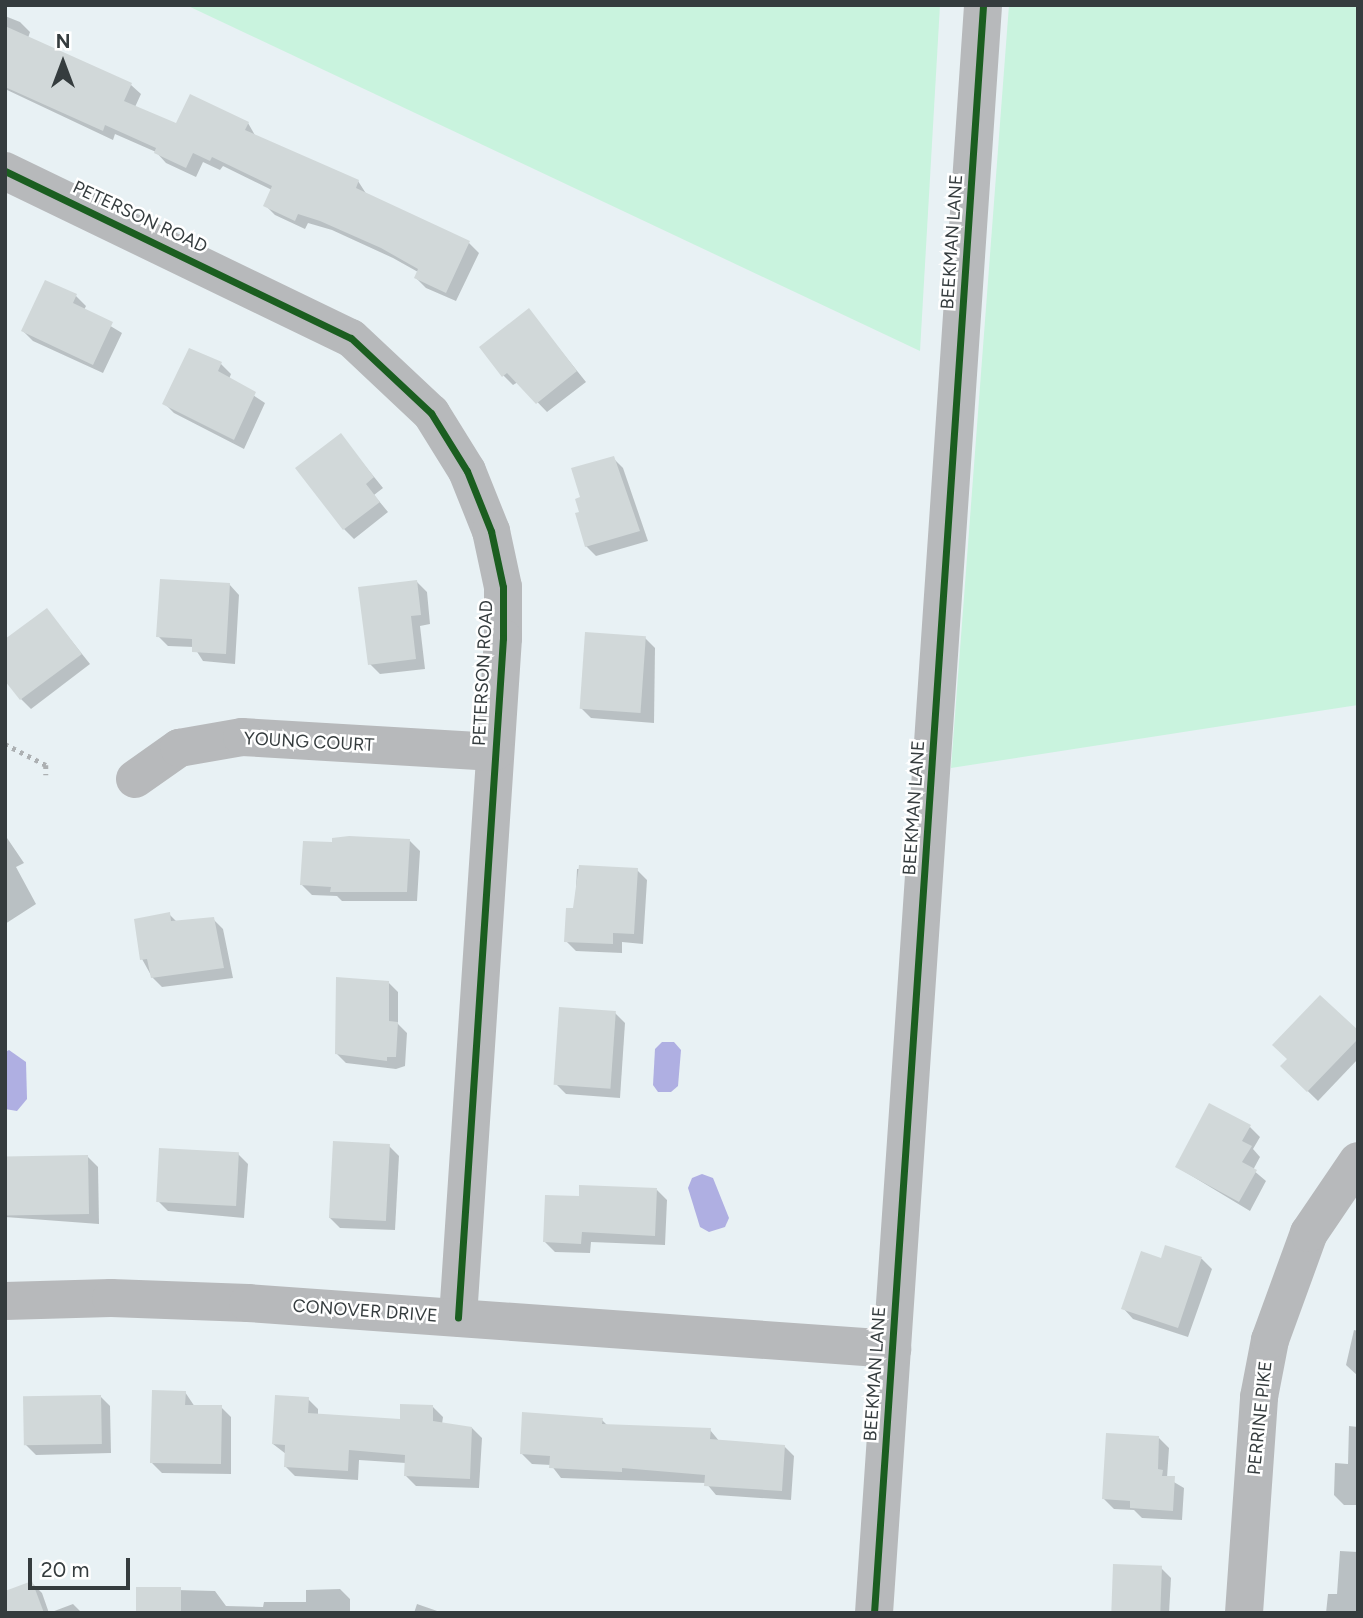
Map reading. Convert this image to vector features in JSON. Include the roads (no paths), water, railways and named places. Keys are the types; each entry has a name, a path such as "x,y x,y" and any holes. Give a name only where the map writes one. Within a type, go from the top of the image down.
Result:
{"street":[{"name":"BEEKMAN LANE","path":"874,1613 984,5"},
{"name":"PETERSON ROAD","path":"5,171 351,338 431,413 467,471 491,531 500,576 502,638 458,1318"},
{"name":"YOUNG COURT","path":"135,779 179,748 242,737 495,752"},
{"name":"PERRINE PIKE","path":"1244,1613 1259,1397 1270,1340 1309,1233 1358,1161"},
{"name":"CONOVER DRIVE","path":"5,1301 111,1298 248,1303 892,1349"}],"water":[{"path":"662,1042 674,1042 681,1050 678,1086 671,1092 658,1092 653,1085 655,1049"},
{"path":"9,1050 26,1062 27,1099 17,1111 5,1109 5,1052"},
{"path":"702,1174 713,1178 729,1218 725,1227 709,1232 700,1227 688,1188 692,1178"}]}
